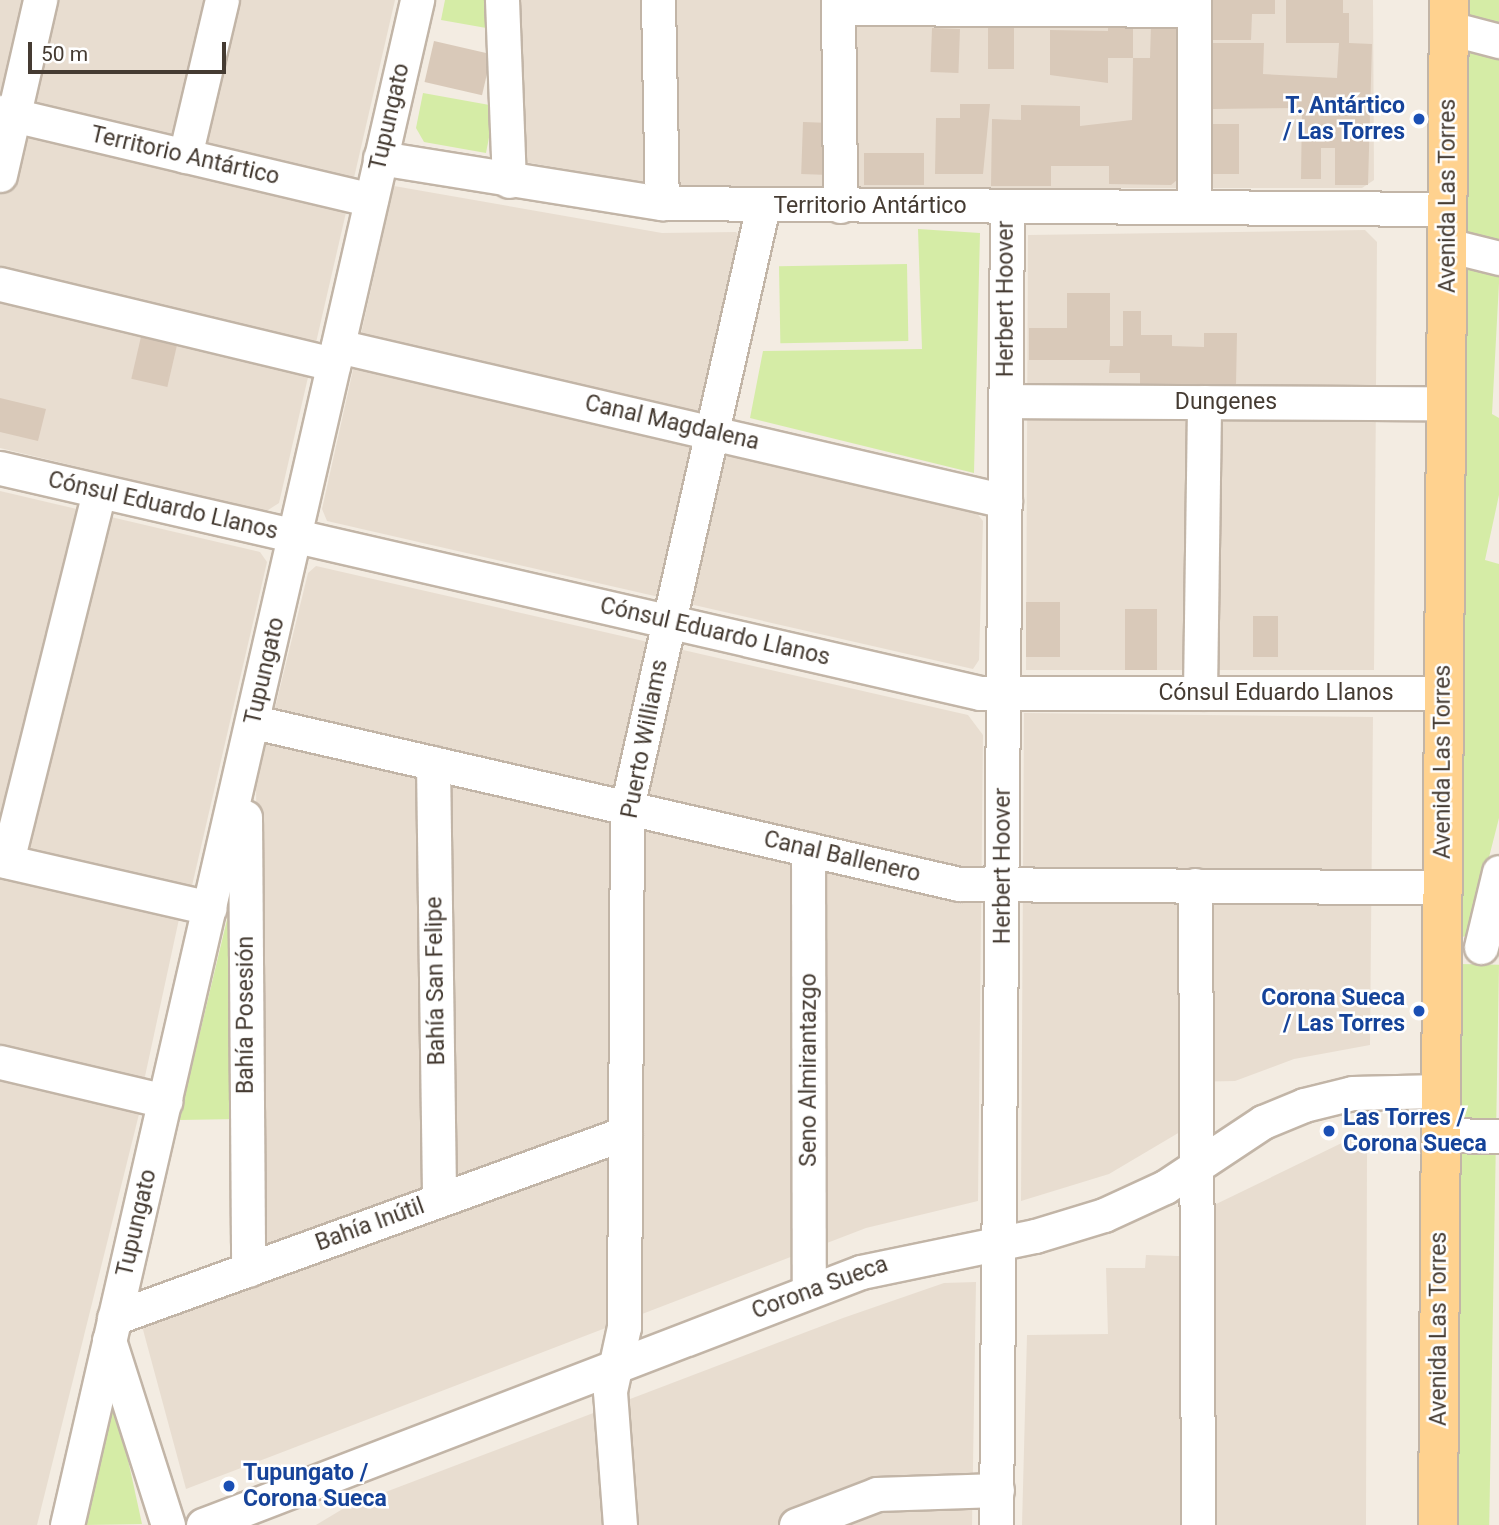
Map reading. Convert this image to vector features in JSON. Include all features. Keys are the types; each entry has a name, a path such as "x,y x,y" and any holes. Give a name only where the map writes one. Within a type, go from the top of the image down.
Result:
{"main road":[{"name":"Avenida Las Torres","path":"1438,1525 1449,14"}],"street":[{"path":"0,175 7,113 40,0"},
{"path":"185,156 222,0"},
{"name":"Tupungato","path":"67,1525 254,722 417,0"},
{"path":"502,0 509,181"},
{"path":"658,0 662,203"},
{"path":"840,206 838,4 1194,5 1194,207"},
{"path":"1449,14 1499,41"},
{"name":"Territorio Antártico","path":"7,113 371,201"},
{"name":"Territorio Antártico","path":"380,158 509,181 662,203 762,206 1194,207 1447,227 1499,258"},
{"name":"Puerto Williams","path":"620,1525 610,1391 624,1327 627,807 762,206"},
{"name":"Herbert Hoover","path":"996,1525 1007,207"},
{"name":"Canal Magdalena","path":"0,284 711,432 1005,501"},
{"name":"Dungenes","path":"1006,401 1447,403"},
{"path":"1200,692 1204,402"},
{"name":"Cónsul Eduardo Llanos","path":"0,467 99,492 967,690 1443,693"},
{"path":"99,492 4,861 210,908"},
{"name":"Canal Ballenero","path":"254,722 959,884 1443,887"},
{"name":"Bahía Posesión","path":"245,760 248,1270"},
{"name":"Bahía San Felipe","path":"433,763 439,1200"},
{"name":"Seno Almirantazgo","path":"808,849 809,1291"},
{"path":"1442,947 1490,947 1499,872"},
{"path":"1195,885 1198,1525"},
{"path":"0,1062 165,1101"},
{"name":"Corona Sueca","path":"203,1525 256,1514 617,1366 885,1264 999,1243 1104,1215 1197,1167 1263,1122 1304,1105 1364,1092 1441,1091"},
{"name":"Bahía Inútil","path":"112,1329 248,1270 625,1133"},
{"path":"1440,1135 1499,1136"},
{"path":"112,1329 168,1525"},
{"path":"803,1524 877,1494 997,1490"}],"shaded area":[{"path":"0,0 395,0 279,503 265,512 0,448"},
{"path":"511,0 1373,0 1374,180 1362,188 674,188 513,160"},
{"path":"394,186 662,233 736,232 745,242 702,444 972,507 983,521 979,660 973,669 327,521 322,509"},
{"path":"1365,230 1377,242 1374,670 1026,670 1028,235"},
{"path":"0,491 260,552 267,562 191,890 0,845"},
{"path":"316,566 968,715 983,735 978,1201 866,1228 186,1489 142,1326 148,1314 262,1274 256,786 308,573"},
{"path":"1024,713 1373,717 1370,1045 1294,1059 1235,1081 1185,1082 1185,1129 1109,1174 1021,1201"},
{"path":"0,876 179,919 144,1081 0,1047"},
{"path":"0,1076 140,1110 37,1525 0,1525"},
{"path":"1350,1139 1367,1152 1366,1525 1022,1525 1027,1335 1108,1334 1106,1268 1145,1268 1146,1255 1210,1257 1210,1207"},
{"path":"976,1282 972,1525 316,1525 346,1507 843,1318 944,1283"}],"green space":[{"path":"445,0 490,0 492,29 441,20"},
{"path":"1466,0 1499,0 1499,283 1492,414 1499,418 1499,495 1485,560 1499,564 1499,818 1469,936 1460,937"},
{"path":"423,93 495,106 486,153 424,142 416,128"},
{"path":"918,229 980,233 974,473 750,418 763,351 922,349"},
{"path":"907,264 908,341 780,343 779,266"},
{"path":"231,903 239,1119 179,1120"},
{"path":"1459,964 1499,965 1489,1525 1449,1525"},
{"path":"115,1400 142,1524 85,1525"}],"building":[{"path":"1213,0 1275,0 1275,14 1252,14 1251,40 1212,40"},
{"path":"1286,0 1343,0 1343,13 1349,13 1349,43 1372,44 1368,185 1335,185 1335,148 1321,148 1321,179 1301,179 1302,108 1212,109 1212,43 1264,43 1263,74 1337,78 1339,43 1286,43"},
{"path":"988,22 1014,22 1014,69 988,69"},
{"path":"1108,23 1133,23 1133,58 1108,58 1108,83 1050,75 1050,30 1108,31"},
{"path":"1151,25 1182,25 1177,180 1171,185 1109,184 1109,166 1051,166 1051,186 991,186 992,119 1021,120 1021,105 1080,106 1080,126 1132,120 1133,58 1150,58"},
{"path":"932,28 960,29 958,73 930,72"},
{"path":"434,41 491,54 482,95 425,82"},
{"path":"960,104 990,104 983,174 935,174 936,118 960,118"},
{"path":"803,122 831,123 829,175 801,174"},
{"path":"1211,124 1239,124 1239,174 1211,174"},
{"path":"864,153 924,153 924,185 864,185"},
{"path":"1067,293 1110,293 1110,346 1123,346 1123,311 1141,311 1141,335 1172,335 1172,346 1204,347 1204,333 1237,333 1236,386 1140,385 1140,373 1109,373 1110,360 1029,360 1029,328 1067,328"},
{"path":"143,328 179,336 167,387 131,379"},
{"path":"0,398 46,409 38,441 0,432"},
{"path":"1026,602 1060,602 1060,657 1026,657"},
{"path":"1125,609 1157,609 1157,670 1125,670"},
{"path":"1253,616 1278,616 1278,657 1253,657"}],"place":[{"name":"T. Antártico / Las Torres","path":"1419,119"},
{"name":"Corona Sueca / Las Torres","path":"1419,1011"},
{"name":"Las Torres / Corona Sueca","path":"1329,1131"},
{"name":"Tupungato / Corona Sueca","path":"229,1486"}]}
